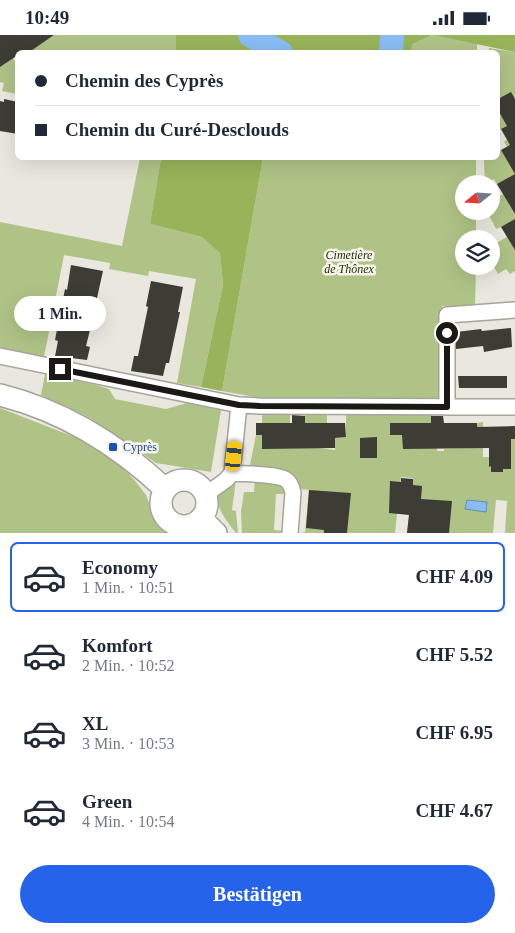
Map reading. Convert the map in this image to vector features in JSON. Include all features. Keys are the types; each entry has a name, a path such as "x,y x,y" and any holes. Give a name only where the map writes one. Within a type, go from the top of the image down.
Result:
{"main road":[{"path":"0,395 34,405 85,428 132,460 165,489"},
{"path":"185,480 197,484 205,495 206,508 201,518 193,524 186,526 174,524 168,519 161,506 165,489 173,483 185,480"},
{"path":"201,518 216,533"}],"street":[{"path":"447,407 446,315 515,310"},
{"path":"0,356 239,405 515,407"},
{"path":"205,495 226,480 232,473 239,405"},
{"path":"232,473 278,477 288,481 293,493 290,533"}],"green space":[{"path":"54,35 176,35 176,50 32,50"},
{"path":"176,35 432,35 413,44 412,50 176,50"},
{"path":"432,35 477,44 477,50 412,50 413,44"},
{"path":"432,35 515,35 515,52"},
{"path":"489,48 515,52 515,186 500,189 500,175 485,175 484,160 500,160 500,151 507,147 504,142 507,139 500,130 500,50 488,50"},
{"path":"13,58 15,61 15,94 2,91 4,83 0,82 0,67"},
{"path":"140,160 161,160 150,224 202,237 220,252 223,285 201,387 177,383 196,279 149,271 148,276 109,269 110,263 64,255 44,357 0,348 0,222 122,246"},
{"path":"161,160 263,160 222,391 201,387 223,285 220,253 202,237 150,224"},
{"name":"Cimetière de Thônex","path":"263,160 476,160 476,175 455,175 455,220 476,220 476,230 455,230 455,275 476,275 475,307 442,306 442,400 271,400 222,391"},
{"path":"515,187 515,271 510,274 506,269 500,273 500,241 507,237 501,227 496,229 492,220 500,220 500,196"},
{"path":"45,374 109,389 115,399 166,409 187,403 221,410 211,472 156,463 90,418 41,395"},
{"path":"0,408 77,438 110,458 136,482 146,495 156,522 169,533 0,533"},
{"path":"346,412 431,413 431,423 429,423 437,442 437,451 471,448 477,437 477,423 483,422 483,457 496,457 510,439 515,439 515,533 505,533 507,501 496,500 493,533 407,533 413,478 401,477 395,533 300,533 305,532 309,490 300,489 252,468 250,465 256,435 256,423 262,423 262,413 290,413 290,423 304,423 305,413 327,413 327,430 318,448 335,450 335,438 346,437"},
{"path":"236,480 232,510 236,511 238,533 236,533 223,515 216,495"},
{"path":"255,480 278,483 285,488 286,494 276,494 274,530 284,531 284,533 242,533 241,512 244,492 254,492"}],"water":[{"path":"467,500 487,502 486,512 465,509"}],"building":[{"path":"0,35 54,35 32,50 15,50 15,57 0,67"},
{"path":"511,92 515,99 515,174 501,150 510,145 501,129 507,126 500,114 500,98"},
{"path":"4,99 15,101 15,134 0,131 0,101 4,102"},
{"path":"515,174 515,214 500,189 500,182"},
{"path":"515,219 515,250 501,227"},
{"path":"71,265 103,271 86,346 90,347 87,360 55,356 58,341 55,340"},
{"path":"151,281 183,287 178,312 180,312 169,363 166,363 163,376 131,371 134,356 138,356"},
{"path":"511,328 512,347 484,352 483,346 456,349 456,332"},
{"path":"458,376 507,376 507,388 459,388"},
{"path":"292,415 305,416 305,423 345,423 346,437 335,438 335,448 262,449 262,435 256,435 256,423 292,423"},
{"path":"431,416 443,416 444,423 477,423 477,427 515,426 515,439 511,439 511,469 503,469 503,472 491,472 491,466 489,467 489,448 403,449 402,435 390,435 390,423 431,423"},
{"path":"377,437 377,458 360,458 360,438"},
{"path":"401,478 413,479 413,485 422,486 421,499 452,501 449,533 407,533 409,515 389,513 390,481 401,482"},
{"path":"309,490 351,493 347,533 324,533 324,530 306,528"}],"waterway":[{"path":"250,35 276,50"},
{"path":"391,50 392,35"}],"place":[{"name":"Cyprès","path":"113,447"}],"route":[{"path":"60,369 239,405 447,407 447,333"}]}
